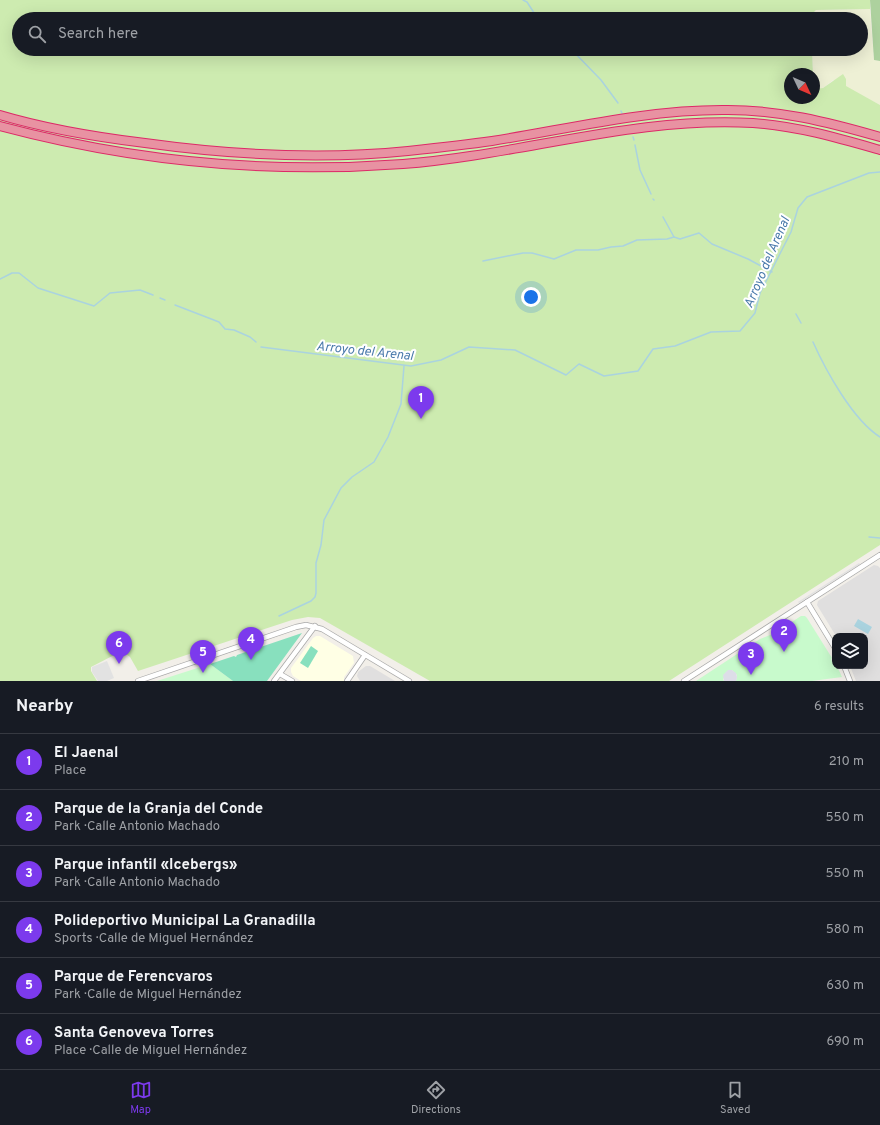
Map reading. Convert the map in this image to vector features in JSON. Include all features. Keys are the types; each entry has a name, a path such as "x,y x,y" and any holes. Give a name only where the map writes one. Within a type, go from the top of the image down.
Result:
{"highway":[{"path":"0,115 66,131 113,139 190,149 254,155 328,155 405,151 491,141 614,120 686,111 755,111 788,115 823,121 880,137"},
{"path":"0,126 75,144 118,152 190,162 253,167 329,168 404,164 490,154 616,132 688,124 723,122 754,123 820,133 880,150"}],"street":[{"path":"684,681 880,555"},
{"path":"807,602 832,643"},
{"path":"138,681 296,627 306,625 315,626 322,629 409,681"},
{"path":"274,681 315,626"},
{"path":"347,681 365,655"},
{"path":"845,669 850,681"},
{"path":"280,674 292,681"}],"shaded area":[{"path":"870,9 874,60 880,61 880,105 833,80 823,88 820,88 820,68 813,68 812,56 868,56 868,12 814,12 816,10"},
{"path":"859,563 860,564 799,603 798,602"},
{"path":"874,565 880,568 880,681 856,681 851,669 868,669 868,633 834,633 817,605 818,601"},
{"path":"316,636 320,636 353,656 354,663 344,677 344,681 301,681 293,676 291,668"},
{"path":"107,661 114,678 107,681 98,681 92,672 92,667"},
{"path":"366,666 370,666 395,681 360,681 357,676 358,672"},
{"path":"728,670 732,670 736,673 736,681 724,681 723,675"}],"green space":[{"path":"0,0 870,0 870,9 816,10 814,12 12,12 12,56 812,56 813,68 784,68 784,104 820,104 820,88 823,88 843,74 846,79 846,86 880,105 880,545 669,681 430,681 320,618 308,617 292,620 138,671 130,657 122,651 91,667 91,671 97,681 0,681"},
{"path":"870,0 880,0 880,61 874,60"},
{"path":"801,616 805,616 832,658 832,669 838,669 842,677 812,681 736,681 737,675 732,670 723,679 724,681 696,681 760,639 775,633"},
{"path":"302,633 267,681 233,681 210,664 234,656 236,657 237,655"},
{"path":"311,646 318,651 308,668 300,663"},
{"path":"210,664 233,681 157,681"}],"water":[{"path":"858,619 872,627 868,634 854,626"}],"waterway":[{"path":"523,0 527,2 533,12"},
{"path":"578,56 601,80 618,103"},
{"path":"635,145 640,170 651,194"},
{"name":"Arroyo del Arenal","path":"261,347 411,366 441,360 469,347 515,350 566,375 579,364 604,376 638,371 653,349 675,346 711,332 740,331 755,313 760,293 791,232 798,208 807,197 869,173 880,172"},
{"path":"663,217 674,237 680,239 699,233 712,244 748,259 772,272"},
{"path":"483,261 523,253 532,253 554,259 576,250 598,250 623,246 637,240 667,239 674,237"},
{"name":"Arroyo del Arenal","path":"0,279 12,273 19,273 38,288 94,306 110,293 140,290 153,295"},
{"name":"Arroyo del Arenal","path":"160,298 165,300"},
{"name":"Arroyo del Arenal","path":"175,305 219,322 225,329 234,330 250,337 256,342"},
{"path":"796,314 801,323"},
{"path":"813,342 825,367 850,407 860,419 880,437"},
{"path":"279,616 311,601 315,597 316,563 321,545 324,520 341,488 352,477 374,462 388,437 401,404 404,366"},
{"path":"869,537 880,538"}],"place":[{"name":"El Jaenal","path":"421,419"},
{"name":"Parque de la Granja del Conde","path":"784,652"},
{"name":"Polideportivo Municipal La Granadilla","path":"251,660"},
{"name":"Santa Genoveva Torres","path":"119,664"},
{"name":"Parque de Ferencvaros","path":"203,673"},
{"name":"Parque infantil «Icebergs»","path":"751,675"}]}
